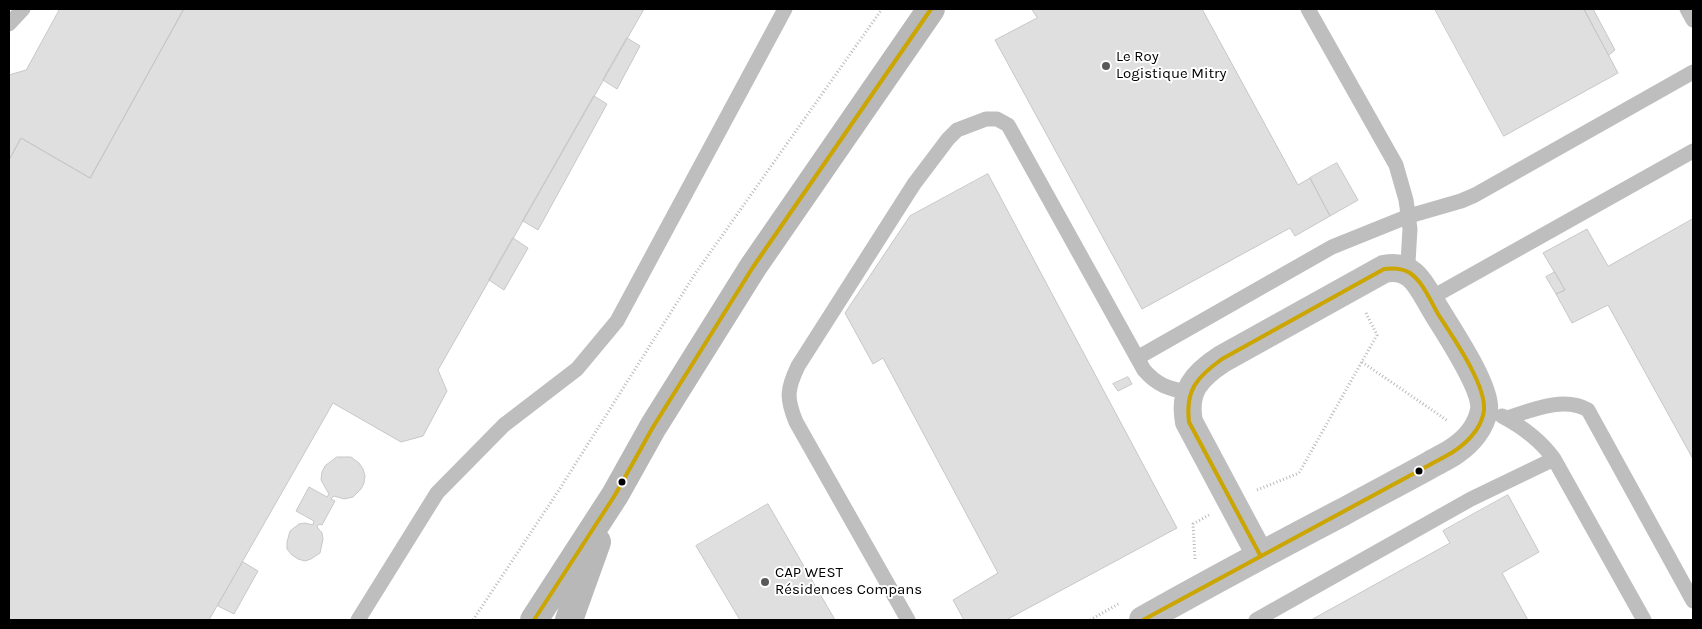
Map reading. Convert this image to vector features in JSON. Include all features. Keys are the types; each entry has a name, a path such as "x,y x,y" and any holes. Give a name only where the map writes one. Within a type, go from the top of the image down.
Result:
{"main road":[{"path":"534,620 614,495 652,426 753,267 931,9"},
{"path":"569,620 614,495"}],"street":[{"path":"1144,620 1260,555 1455,451 1469,440 1481,420 1496,414 1482,395 1452,337 1428,298 1414,276 1406,269 1394,267 1384,269 1353,285 1208,368 1189,393 1186,408 1189,422 1260,555"}],"lane":[{"path":"9,24 22,9"},
{"path":"358,620 437,493 504,425 577,369 617,321 786,9"},
{"path":"1308,9 1396,165 1409,216 1409,254 1406,269"},
{"path":"1687,9 1693,20"},
{"path":"1137,358 1332,247 1409,216 1475,195 1693,72"},
{"path":"908,620 796,422 788,403 788,391 798,366 914,184 957,130 986,119 997,119 1008,125 1144,370 1153,380 1165,387 1189,393"},
{"path":"1428,298 1693,151"},
{"path":"1496,414 1566,404 1579,405 1588,410 1693,601"},
{"path":"1496,414 1538,441 1554,459 1644,620"},
{"path":"1256,620 1470,499 1554,459"}],"path":[{"path":"473,620 559,490 695,274 882,9"},
{"path":"1196,562 1193,524 1232,501 1299,473 1362,362 1377,335 1353,285"},
{"path":"1362,362 1449,422 1435,440 1444,457"},
{"path":"1090,620 1122,602"}],"building":[{"path":"60,9 184,9 90,178 21,138 9,160 9,75 26,70"},
{"path":"184,9 644,9 438,370 447,391 423,436 401,442 333,403 209,620 9,620 9,160 21,138 90,178"},
{"path":"1032,9 1202,9 1298,185 1310,178 1330,216 1295,236 1290,228 1142,309 995,40 1037,18"},
{"path":"1435,9 1584,9 1618,73 1504,136"},
{"path":"1584,9 1593,9 1615,50 1609,55"},
{"path":"627,38 640,46 617,89 603,80"},
{"path":"594,96 607,104 538,230 523,221"},
{"path":"1337,163 1358,200 1330,216 1310,178"},
{"path":"988,174 1177,528 1006,620 964,620 953,600 998,573 883,358 873,364 845,313 910,216"},
{"path":"1693,219 1693,459 1608,305 1572,323 1556,294 1565,290 1543,253 1587,229 1608,266"},
{"path":"513,238 528,248 504,290 489,280"},
{"path":"1555,272 1565,290 1556,294 1546,277"},
{"path":"1128,377 1132,384 1118,391 1113,384"},
{"path":"337,457 351,457 359,463 365,476 364,483 353,497 344,499 334,496 331,499 335,501 322,525 319,524 317,527 322,533 323,539 320,553 305,561 298,559 287,549 290,531 299,524 313,525 314,521 296,511 309,487 327,497 329,494 321,480 322,472 325,466"},
{"path":"1508,495 1539,552 1502,573 1528,620 1311,620 1450,543 1443,531"},
{"name":"CAP WEST Résidences Compans","path":"768,504 835,620 740,620 696,546"},
{"path":"243,562 258,571 234,614 218,606"}],"transit line":[{"path":"534,620 615,495 653,427 753,267 931,9"},
{"path":"1143,620 1446,456 1459,448 1476,431 1484,410 1480,387 1459,347 1422,286 1407,271 1384,269 1222,359 1206,372 1195,385 1189,401 1189,422 1260,555"}],"place":[{"name":"Le Roy Logistique Mitry","path":"1106,66"},
{"name":"CAP WEST Résidences Compans","path":"765,582"}]}
